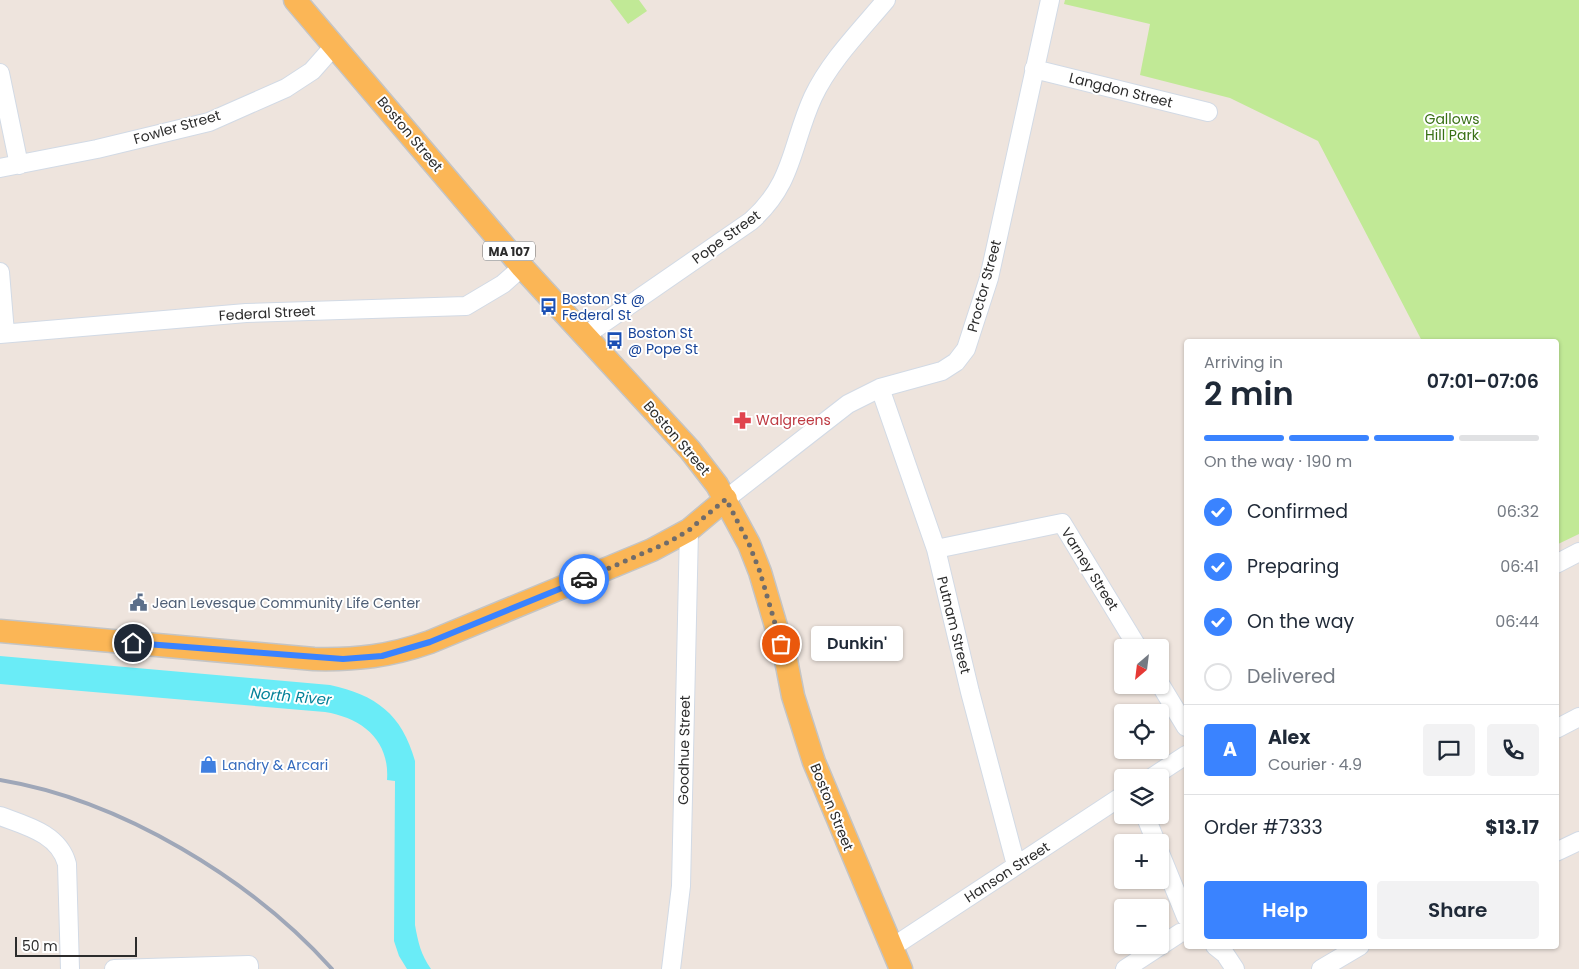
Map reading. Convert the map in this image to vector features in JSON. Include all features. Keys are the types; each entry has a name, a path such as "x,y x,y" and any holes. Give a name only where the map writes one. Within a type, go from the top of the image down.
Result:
{"main road":[{"name":"Boston Street","path":"295,0 522,267 690,450 726,499 749,544 760,572 786,660 793,696 814,762 901,969"},
{"path":"0,631 314,659 367,658 409,650 652,550 689,530 726,499"}],"street":[{"name":"Pope Street","path":"586,335 751,222 765,209 784,180 812,98 820,84 838,58 886,0"},
{"name":"Proctor Street","path":"726,499 848,404 880,388 942,371 956,362 966,349 988,278 1050,0"},
{"name":"Fowler Street","path":"0,168 209,122 286,88 312,71 335,45"},
{"name":"Langdon Street","path":"1034,69 1208,112"},
{"path":"0,72 19,165"},
{"name":"Federal Street","path":"3,333 246,313 466,306 503,284 522,267"},
{"path":"0,272 3,333"},
{"name":"Putnam Street","path":"880,388 936,549 970,692 1016,865"},
{"name":"Varney Street","path":"936,549 1062,523 1133,639"},
{"name":"Goodhue Street","path":"671,969 681,886 689,530"},
{"path":"1559,562 1579,552"},
{"path":"1166,694 1184,724"},
{"path":"1559,727 1579,717"},
{"path":"1165,769 1184,756"},
{"name":"Hanson Street","path":"891,948 1114,801"},
{"path":"0,816 49,837 64,853 67,864 70,969"},
{"path":"1559,851 1579,841"},
{"path":"1169,874 1184,912"},
{"path":"1125,969 1180,933 1184,932"},
{"path":"1218,949 1235,969"},
{"path":"1320,969 1355,949"},
{"path":"114,969 249,965 249,969"}],"green space":[{"path":"610,0 639,0 647,11 628,24"},
{"name":"Gallows Hill Park","path":"1065,0 1579,0 1579,534 1559,544 1559,339 1421,339 1318,141 1230,98 1140,75 1150,24 1064,4"}],"water":[{"name":"North River","path":"0,656 330,685 361,694 374,701 395,719 410,745 415,761 415,925 420,948 431,969 407,969 399,956 394,941 395,781 387,780 387,766 384,753 371,733 362,726 338,715 325,712 0,684"}],"railway":[{"path":"0,780 46,790 92,805 137,825 181,848 263,904 332,969"}],"way so far":[{"path":"584,579 669,542 689,530 726,499 749,544 760,572 781,644"}],"place":[{"name":"Boston St @ Federal St","path":"548,307"},
{"name":"Boston St @ Pope St","path":"614,341"},
{"name":"Walgreens","path":"742,420"},
{"name":"Jean Levesque Community Life Center","path":"138,603"},
{"name":"Dunkin'","path":"781,644"},
{"name":"Landry & Arcari","path":"208,765"}],"route":[{"path":"133,643 314,659 367,658 409,650 584,579"}]}
